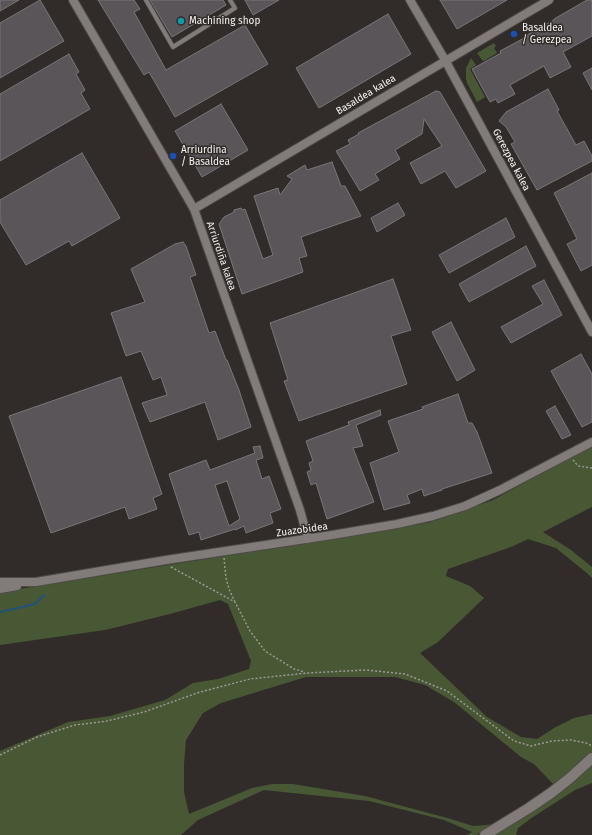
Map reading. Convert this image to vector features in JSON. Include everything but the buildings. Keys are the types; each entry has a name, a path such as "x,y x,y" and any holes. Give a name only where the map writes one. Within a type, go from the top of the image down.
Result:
{"street":[{"name":"Arriurdiña kalea","path":"72,0 194,209 300,510 308,539"},
{"name":"Gerezpea kalea","path":"410,0 446,60 592,332"},
{"name":"Basaldea kalea","path":"194,209 549,0"},
{"name":"Zuazobidea","path":"0,582 36,582 166,560 308,539 434,516 465,506 500,490 592,442"},
{"path":"0,589 36,582"},
{"path":"486,835 551,793 592,758"}],"lane":[{"path":"146,0 173,47 235,8 230,0"}],"path":[{"path":"568,455 578,466 592,468"},
{"path":"224,551 226,578 229,589 250,631 265,651 294,669 307,673"},
{"path":"166,560 170,566 176,570 235,602"},
{"path":"0,755 37,737 75,726 107,721 144,712 200,692 250,679 307,673 366,670 405,674 447,691 514,741 531,746 552,741 571,740 586,743 592,746"}],"green space":[{"path":"494,43 496,46 494,48 497,53 484,61 482,60 477,53"},
{"path":"471,58 476,65 470,69 485,97 477,102 466,79 466,68"},
{"path":"592,446 592,507 543,532 571,550 592,567 592,578 556,548 528,539 511,547 448,569 446,576 470,586 484,598 438,642 420,653 487,717 521,737 537,739 574,718 592,714 592,753 554,785 534,764 521,757 454,702 425,685 395,677 306,677 221,703 203,713 186,740 184,792 189,814 252,788 272,784 293,784 365,796 473,826 497,824 476,835 467,835 472,832 444,820 369,801 264,790 198,820 181,835 0,835 0,751 68,722 110,716 165,700 193,683 218,679 249,669 251,661 228,604 220,600 105,630 0,645 0,592 431,522 493,500"},
{"path":"592,763 592,783 575,790 530,819 518,828 516,835 493,835"}],"waterway":[{"path":"0,612 35,604 44,595"}],"place":[{"name":"Machining shop","path":"181,21"},
{"name":"Basaldea / Gerezpea","path":"514,34"},
{"name":"Arriurdina / Basaldea","path":"173,156"}]}
